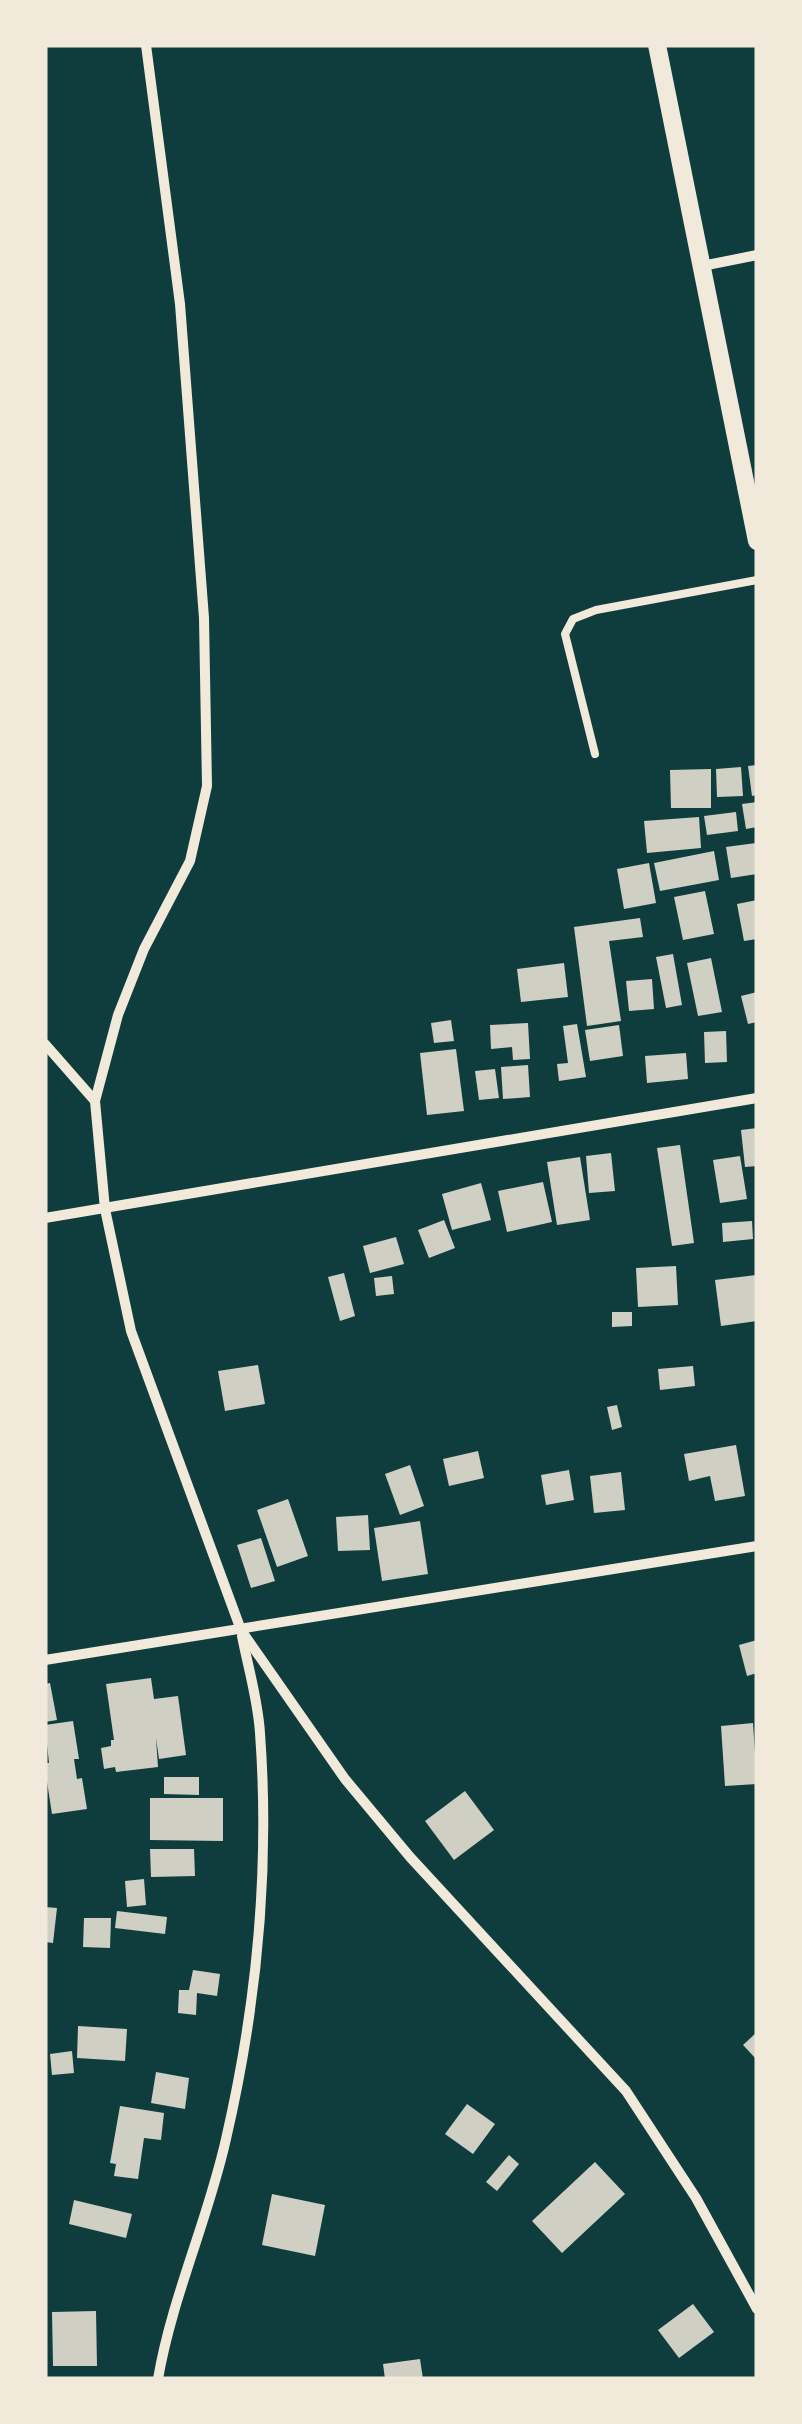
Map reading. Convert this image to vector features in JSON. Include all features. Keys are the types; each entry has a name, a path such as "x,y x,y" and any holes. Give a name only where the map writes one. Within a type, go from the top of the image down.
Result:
{"street":[{"path":"146,45 180,304 204,618 207,786 190,861 144,950 118,1014 95,1102 105,1210 131,1331 240,1630 260,1729 264,1875 255,1986 226,2141 164,2344 158,2379"},
{"path":"657,45 757,541"},
{"path":"702,266 757,255"},
{"path":"45,1044 95,1102"},
{"path":"45,1218 757,1098"},
{"path":"45,1660 757,1546"},
{"path":"240,1630 346,1779 410,1857 626,2091 696,2198 757,2309"}],"lane":[{"path":"595,754 565,634 572,619 596,610 757,580"}],"building":[{"path":"757,765 757,795 752,796 748,766"},
{"path":"741,767 743,796 717,797 716,769"},
{"path":"711,769 711,808 671,808 670,770"},
{"path":"757,802 757,827 746,829 742,804"},
{"path":"736,812 738,831 707,835 704,816"},
{"path":"699,817 701,848 647,853 644,821"},
{"path":"756,843 757,874 731,878 726,847"},
{"path":"714,851 719,880 660,891 654,863"},
{"path":"649,863 656,903 624,909 617,869"},
{"path":"705,891 714,934 683,940 674,897"},
{"path":"757,900 757,939 744,941 737,904"},
{"path":"640,918 643,937 609,941 621,1021 587,1026 574,927"},
{"path":"673,954 682,1005 666,1008 656,957"},
{"path":"711,958 722,1012 698,1016 687,963"},
{"path":"564,963 568,997 521,1002 517,969"},
{"path":"652,979 654,1009 629,1011 626,981"},
{"path":"757,992 757,1022 748,1024 741,996"},
{"path":"451,1020 454,1041 434,1043 431,1023"},
{"path":"528,1023 530,1059 513,1060 512,1047 491,1049 490,1025"},
{"path":"577,1024 586,1077 559,1081 557,1064 568,1063 563,1026"},
{"path":"619,1025 623,1056 590,1061 585,1030"},
{"path":"726,1031 727,1062 705,1063 704,1032"},
{"path":"456,1049 464,1111 427,1115 420,1053"},
{"path":"686,1053 688,1079 647,1083 645,1056"},
{"path":"528,1065 530,1097 503,1099 501,1067"},
{"path":"495,1069 499,1098 479,1100 475,1071"},
{"path":"757,1128 757,1166 745,1167 741,1130"},
{"path":"680,1145 694,1243 672,1246 657,1148"},
{"path":"611,1153 615,1191 589,1193 586,1156"},
{"path":"740,1156 747,1199 720,1203 713,1160"},
{"path":"580,1157 590,1220 557,1225 547,1162"},
{"path":"543,1182 552,1222 507,1232 498,1191"},
{"path":"481,1183 491,1220 452,1230 442,1194"},
{"path":"444,1220 455,1248 429,1258 418,1230"},
{"path":"752,1221 753,1239 723,1242 722,1223"},
{"path":"396,1237 404,1264 370,1273 363,1246"},
{"path":"676,1266 678,1305 638,1307 636,1268"},
{"path":"344,1273 355,1316 340,1321 328,1277"},
{"path":"756,1275 757,1321 721,1326 715,1280"},
{"path":"392,1276 394,1294 376,1296 374,1278"},
{"path":"612,1312 632,1312 632,1326 612,1327"},
{"path":"258,1365 265,1404 225,1411 218,1371"},
{"path":"693,1366 695,1386 660,1390 658,1369"},
{"path":"617,1405 622,1427 612,1430 607,1407"},
{"path":"736,1445 745,1496 715,1501 710,1476 689,1481 684,1454"},
{"path":"478,1451 484,1478 449,1486 443,1459"},
{"path":"410,1465 424,1506 400,1515 385,1474"},
{"path":"569,1470 574,1500 546,1505 541,1475"},
{"path":"621,1472 625,1510 594,1513 590,1476"},
{"path":"288,1499 308,1556 277,1567 257,1510"},
{"path":"368,1515 370,1550 338,1551 336,1517"},
{"path":"420,1521 428,1574 382,1581 374,1528"},
{"path":"261,1538 275,1581 251,1588 237,1545"},
{"path":"757,1640 757,1673 747,1676 739,1645"},
{"path":"151,1678 154,1699 178,1696 186,1755 159,1759 156,1738 158,1767 116,1772 115,1767 104,1769 101,1748 111,1746 114,1740 106,1684"},
{"path":"50,1683 57,1720 45,1722 45,1684"},
{"path":"73,1721 79,1759 74,1759 77,1779 82,1778 87,1809 52,1814 45,1769 45,1763 49,1763 45,1725"},
{"path":"753,1723 757,1784 725,1786 721,1726"},
{"path":"164,1777 199,1777 199,1795 164,1794"},
{"path":"465,1791 494,1830 454,1860 425,1821"},
{"path":"150,1798 223,1798 223,1841 150,1840"},
{"path":"150,1849 194,1849 195,1876 151,1877"},
{"path":"144,1879 146,1905 127,1907 125,1881"},
{"path":"45,1907 57,1908 53,1943 45,1942"},
{"path":"117,1911 167,1917 165,1934 115,1928"},
{"path":"84,1918 111,1918 110,1948 83,1947"},
{"path":"193,1970 220,1974 217,1996 197,1993 196,2015 178,2013 179,1990 189,1990"},
{"path":"78,2026 127,2029 125,2061 77,2058"},
{"path":"757,2032 757,2060 743,2045"},
{"path":"72,2051 74,2073 52,2075 50,2054"},
{"path":"156,2072 189,2078 185,2109 151,2103"},
{"path":"467,2104 495,2124 473,2154 445,2134"},
{"path":"120,2106 164,2113 161,2140 144,2138 138,2179 114,2176 116,2164 110,2163"},
{"path":"509,2155 519,2164 497,2191 486,2182"},
{"path":"595,2162 625,2194 562,2253 532,2221"},
{"path":"272,2194 325,2205 315,2256 262,2245"},
{"path":"74,2200 132,2214 126,2238 69,2224"},
{"path":"693,2304 714,2332 679,2358 658,2330"},
{"path":"96,2311 97,2366 53,2366 52,2312"},
{"path":"420,2359 423,2379 385,2379 383,2364"}]}
